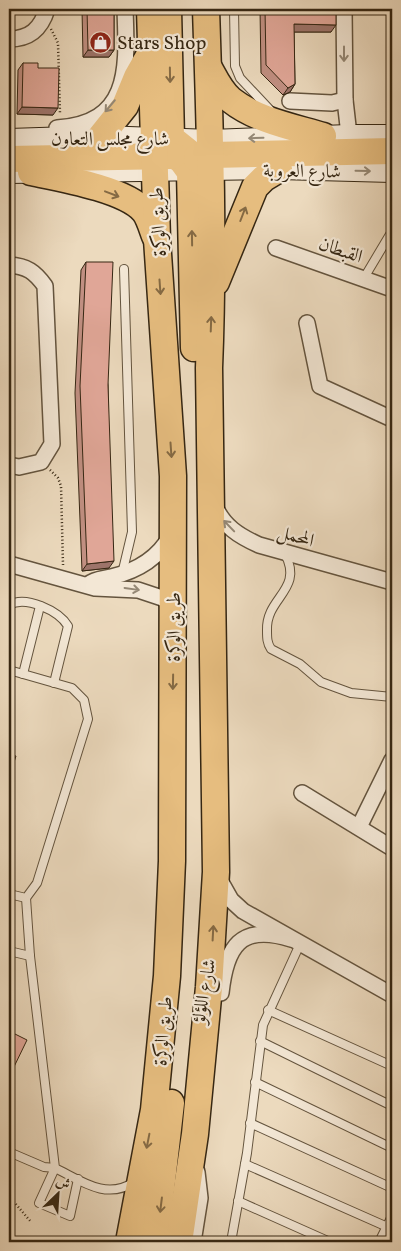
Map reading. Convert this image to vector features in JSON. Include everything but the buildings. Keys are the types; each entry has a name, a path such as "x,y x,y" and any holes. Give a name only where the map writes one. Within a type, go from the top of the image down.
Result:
{"highway":[{"name":"طريق الوكرة","path":"150,9 150,55 183,156 212,292 209,368 216,872 209,987 198,1102 179,1242"},
{"path":"168,9 183,156 201,772 215,827"},
{"name":"طريق الوكرة","path":"129,1242 154,1110 162,1043 172,861 173,476 157,239 183,156 208,65 206,9"},
{"path":"101,136 126,106 137,77 150,55"},
{"path":"208,65 220,89 231,100 250,111 287,113 323,136"},
{"path":"13,146 183,156 392,151"},
{"path":"212,292 256,187 264,178 279,169"},
{"path":"20,173 80,182 128,199 144,211 157,239"},
{"path":"155,1242 176,1064 182,934 172,861"}],"street":[{"path":"13,146 33,130 75,127 95,120 111,107 122,89 127,66 125,9"},
{"path":"344,9 345,100 349,134"},
{"path":"9,39 25,37 36,31 45,15"},
{"path":"287,113 345,100"},
{"name":"شارع العروبة","path":"183,156 323,136 349,134 392,135"},
{"name":"شارع مجلس التعاون","path":"13,146 101,136 183,156"},
{"name":"شارع مجلس التعاون","path":"20,173 183,156"},
{"name":"شارع العروبة","path":"183,156 279,169 392,172"},
{"name":"القبطان","path":"276,248 392,289"},
{"path":"9,265 19,266 34,272 45,286 52,444 41,462 19,467 9,465"},
{"path":"307,323 320,386 392,419"},
{"name":"المحمل","path":"210,495 217,512 228,526 242,538 258,545 392,582"},
{"path":"88,585 93,581 122,574 147,563 166,544 173,532"},
{"path":"9,564 95,588 138,590 162,598 174,605"},
{"path":"359,827 392,760"},
{"path":"302,793 392,848"},
{"name":"شارع اللؤلؤ","path":"216,872 232,900 244,911 392,995"},
{"name":"شارع اللؤلؤ","path":"198,1102 211,1070 224,968 228,955 241,941 267,932 296,942"},
{"path":"192,1155 199,1179 200,1198 193,1242"}],"lane":[{"path":"234,9 236,66 240,78 287,113"},
{"path":"364,278 392,231"},
{"path":"122,574 132,532 124,269"},
{"path":"284,552 289,561 291,576 286,591 273,605 267,618 267,637 271,649 300,664 316,680 328,685 351,693 392,697"},
{"path":"9,605 21,603 40,606 64,619 68,626 54,683"},
{"path":"22,674 40,606"},
{"path":"9,670 72,688 84,700 88,719 37,883 26,898 30,956 54,1168 39,1203 70,1216 78,1179"},
{"path":"9,894 26,898"},
{"path":"232,1242 245,1164 260,1041 268,1010 296,942"},
{"path":"9,951 30,956"},
{"path":"268,1010 392,1066"},
{"path":"260,1041 392,1106"},
{"path":"255,1082 392,1148"},
{"path":"250,1122 392,1188"},
{"path":"9,1152 44,1167 54,1168 93,1187 109,1190 125,1187 141,1175"},
{"path":"245,1164 390,1228"},
{"path":"238,1201 330,1242"},
{"path":"380,1242 390,1228 392,1216"}],"path":[{"path":"45,15 58,43 60,128"},
{"path":"41,462 58,478 61,486 63,578"},
{"path":"9,1196 31,1222"}],"place":[{"name":"Stars Shop","path":"101,42"}]}
